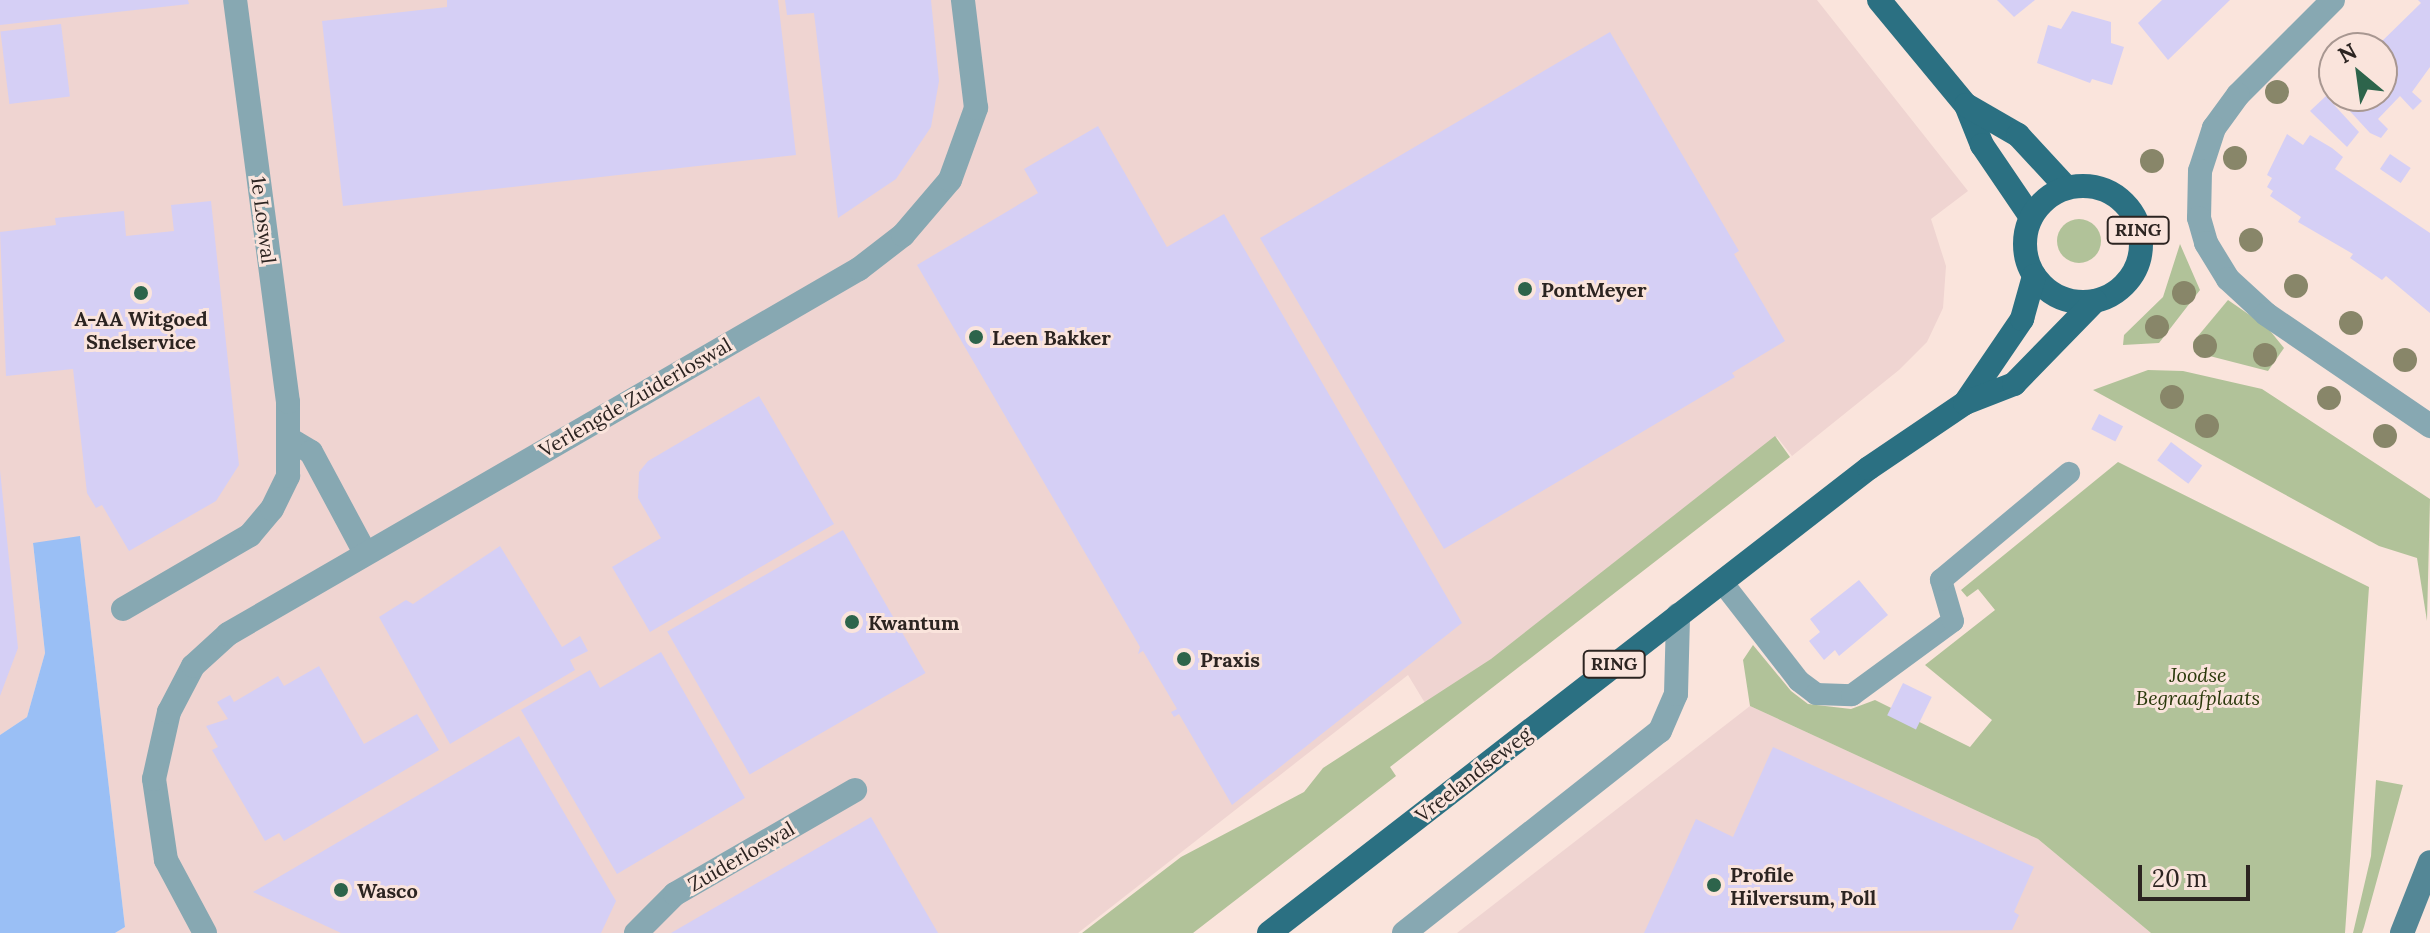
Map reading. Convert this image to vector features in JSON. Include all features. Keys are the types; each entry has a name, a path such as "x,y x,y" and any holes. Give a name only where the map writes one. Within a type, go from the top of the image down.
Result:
{"main road":[{"path":"1879,0 1966,105 1982,145 2031,217 2052,194 2066,187 2018,135 1966,105"},
{"name":"RING","path":"2066,187 2085,185 2110,193 2137,222 2138,262 2114,293 2095,301"},
{"name":"RING","path":"2031,217 2025,247 2034,276"},
{"path":"2034,276 2061,297 2095,301"},
{"name":"Vreelandseweg","path":"1965,403 2022,319 2034,276"},
{"name":"Vreelandseweg","path":"1269,933 1869,468 1965,403 2014,384 2095,301"}],"street":[{"name":"1e Loswal","path":"123,609 262,524 288,476 291,440 235,0"},
{"name":"Verlengde Zuiderloswal","path":"205,933 166,860 154,779 169,712 193,666 228,634 364,551 859,269 903,235 950,180 976,108 963,0"},
{"path":"2333,0 2238,95 2214,128 2200,171 2199,218 2206,243 2228,279 2266,314 2430,426"},
{"path":"291,440 311,452 364,551"},
{"path":"1404,933 1660,731 1676,694 1678,615"},
{"name":"Zuiderloswal","path":"636,933 675,894 855,790"},
{"path":"2402,933 2430,864"}],"lane":[{"path":"1722,582 1799,681 1816,694 1852,695 1953,621 1941,580 2069,473"}],"shaded area":[{"path":"0,0 1817,0 1968,191 1931,219 1946,266 1943,308 1927,342 1899,370 1792,456 1777,437 1431,713 1408,675 1078,933 115,933 125,927 80,537 33,544 45,653 27,717 0,735"},
{"path":"1750,706 2038,839 2151,933 1457,933"}],"green space":[{"path":"2079,219 2095,225 2101,241 2095,257 2079,263 2063,257 2057,241 2063,225"},
{"path":"2180,244 2200,290 2159,343 2123,345 2124,335 2163,297"},
{"path":"2228,300 2267,327 2284,348 2268,371 2194,352 2193,342"},
{"path":"2148,370 2183,371 2262,389 2430,499 2427,621 2417,558 2379,546 2093,390"},
{"path":"1775,436 1790,457 1390,767 1396,776 1193,933 1082,933 1181,857 1304,792 1323,768 1491,659"},
{"name":"Joodse Begraafplaats","path":"2118,462 2369,587 2345,933 2151,933 2038,839 1750,706 1743,660 1753,645 1791,691 1808,704 1851,709 1875,700 1970,747 1992,720 1925,665 1995,610 1978,589 1967,597 1961,590"},
{"path":"2376,780 2403,785 2362,933 2353,933 2371,856"}],"water":[{"path":"80,536 125,927 115,933 0,933 0,735 27,717 45,653 33,543"}],"building":[{"path":"0,0 188,0 189,4 0,25"},
{"path":"447,0 778,0 796,155 343,206 322,21 447,7"},
{"path":"785,0 931,0 939,81 931,127 896,179 838,218 814,13 787,15"},
{"path":"1997,0 2035,0 2014,17"},
{"path":"2162,0 2230,0 2168,60 2138,23"},
{"path":"2418,0 2430,0 2430,67 2412,92 2422,101 2413,110 2400,96 2398,98 2398,32 2391,32 2421,3"},
{"path":"2072,11 2111,22 2111,43 2124,47 2112,85 2092,79 2090,83 2037,63 2048,25 2061,29"},
{"path":"61,24 70,96 9,104 0,31"},
{"path":"1610,32 1739,251 1734,254 1785,341 1732,373 1735,377 1444,549 1260,238"},
{"path":"2318,104 2318,112 2341,112 2359,132 2347,147 2310,111"},
{"path":"2351,112 2385,112 2378,119 2388,129 2381,138 2370,133"},
{"path":"1098,126 1167,247 1224,214 1462,623 1232,805 1179,714 1174,717 1171,712 1177,709 1143,651 1138,654 1140,647 917,265 1038,193 1024,169"},
{"path":"2287,134 2303,145 2310,135 2332,148 2343,157 2335,169 2430,233 2430,313 2386,276 2382,280 2350,258 2353,254 2298,222 2301,217 2270,196 2273,191 2267,187 2272,178 2267,175"},
{"path":"2390,154 2411,168 2401,183 2380,169"},
{"path":"211,201 239,465 216,501 129,551 102,505 96,508 87,493 73,369 6,376 0,232 56,225 55,218 124,211 126,236 174,231 171,205"},
{"path":"759,396 834,524 650,632 612,567 661,538 638,498 639,472 648,461"},
{"path":"2099,414 2123,426 2115,441 2091,429"},
{"path":"2171,442 2202,465 2188,484 2157,460"},
{"path":"0,470 18,648 0,696"},
{"path":"843,530 926,673 750,774 667,632"},
{"path":"500,546 562,647 580,636 588,651 570,660 575,670 450,744 379,617 406,600 413,604"},
{"path":"1859,580 1888,615 1839,656 1835,650 1824,660 1809,641 1820,632 1810,619"},
{"path":"661,652 745,798 617,874 521,710 590,670 600,688"},
{"path":"319,666 364,744 417,714 439,750 284,841 279,833 265,841 212,750 218,747 206,726 228,719 217,702 230,695 234,702 278,676 284,686"},
{"path":"1903,683 1932,697 1916,729 1887,715"},
{"path":"519,736 616,901 601,933 341,933 253,892"},
{"path":"1773,747 2034,867 2014,912 2019,915 2012,930 1644,933 1696,819 1733,837"},
{"path":"871,817 938,933 671,933"}],"place":[{"name":"PontMeyer","path":"1525,289"},
{"name":"A-AA Witgoed Snelservice","path":"141,293"},
{"name":"Leen Bakker","path":"976,337"},
{"name":"Kwantum","path":"852,622"},
{"name":"Praxis","path":"1184,659"},
{"name":"Profile Hilversum, Poll","path":"1714,885"},
{"name":"Wasco","path":"341,890"}]}
